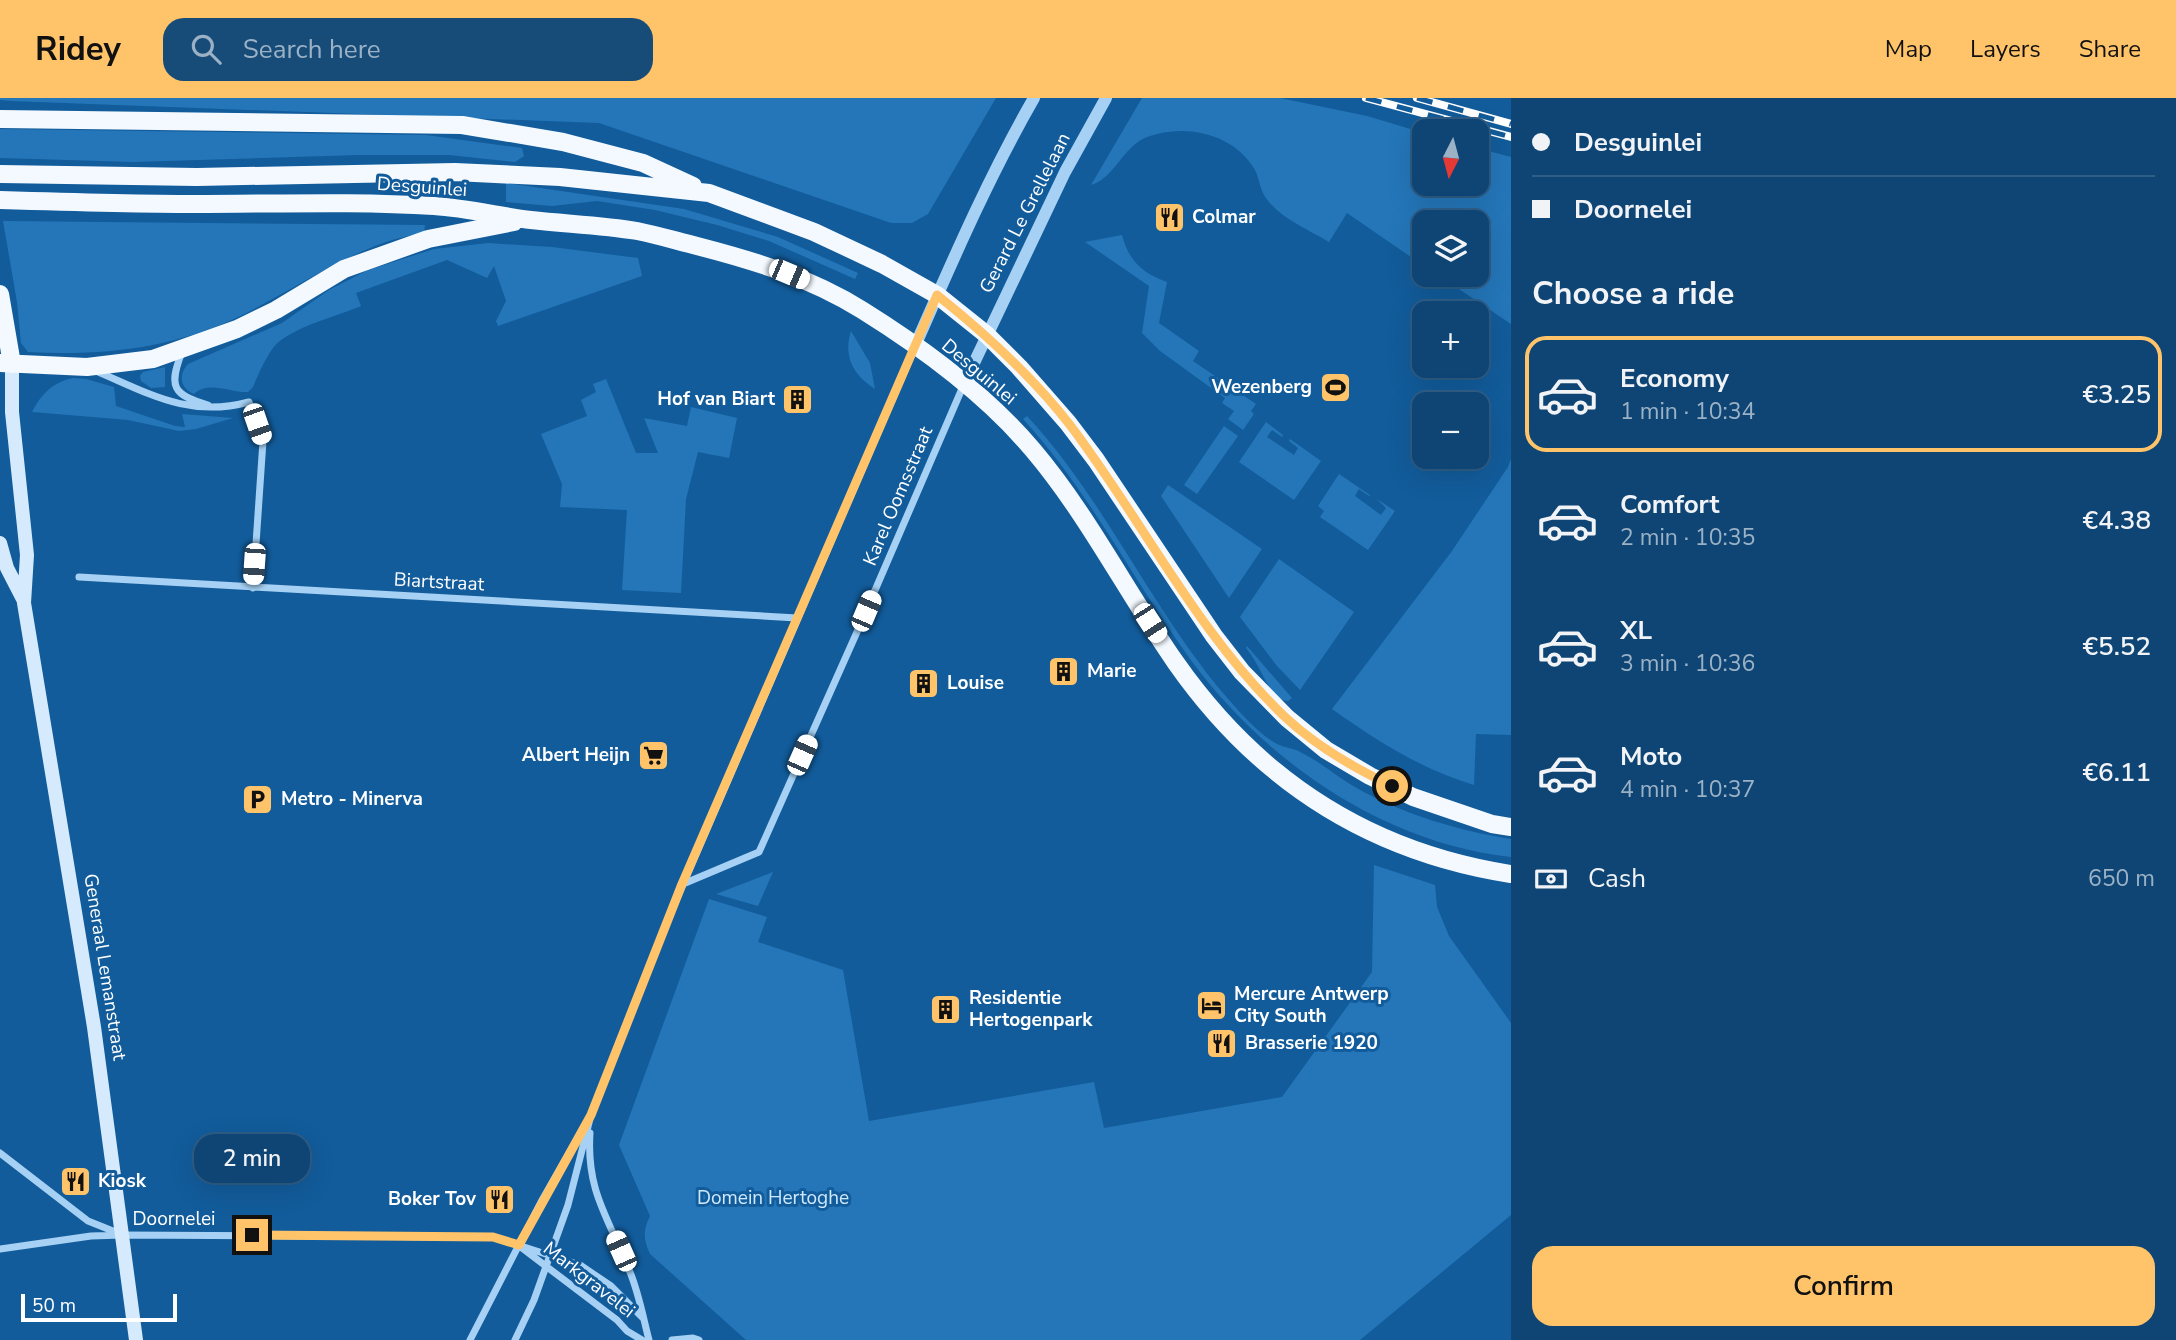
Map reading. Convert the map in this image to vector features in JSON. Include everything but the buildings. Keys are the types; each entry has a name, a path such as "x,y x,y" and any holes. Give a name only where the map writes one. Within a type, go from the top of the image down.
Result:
{"main road":[{"path":"0,120 462,125 563,142 643,163 709,193"},
{"name":"Desguinlei","path":"0,174 210,177 456,172 560,177 709,193 814,232 937,295 987,335 1028,377 1068,423 1214,636 1242,672 1287,718 1326,750 1392,786 1446,809 1492,824 1511,827"},
{"name":"Desguinlei","path":"0,200 194,204 330,202 440,206 528,220 638,231 775,268 860,309 915,346 1002,417 1054,476 1197,692 1224,724 1273,771 1367,831 1444,860 1511,874"},
{"path":"6,363 86,366 153,359 237,329 276,310 344,269 428,239 528,220"},
{"name":"Generaal Lemanstraat","path":"0,294 27,555 24,603 94,1027 136,1340"},
{"name":"Generaal Lemanstraat","path":"0,543 7,568 24,603"}],"street":[{"path":"516,1340 534,1300 568,1205 591,1115 682,884 937,295 1009,143 1034,98"},
{"name":"Gerard Le Grellelaan","path":"964,384 1065,172 1106,98"},
{"path":"182,350 174,376 181,395 219,408"},
{"path":"86,366 169,402 202,408 219,408 249,402 263,441 253,588"},
{"name":"Karel Oomsstraat","path":"682,884 759,852 964,384"},
{"name":"Biartstraat","path":"79,577 797,618"},
{"path":"591,1115 588,1154 591,1177 597,1199 630,1272 643,1318"},
{"path":"470,1340 591,1115"},
{"path":"0,1153 88,1221 122,1235"},
{"name":"Doornelei","path":"0,1249 91,1236 122,1235 493,1237 519,1245"},
{"name":"Markgravelei","path":"519,1245 573,1261 611,1286 643,1318 649,1340"},
{"name":"Markgravelei","path":"519,1245 642,1340"},
{"path":"672,1340 699,1340"}],"green space":[{"path":"0,98 996,98 928,214 912,223 891,223 599,123 11,101"},
{"path":"1142,98 1280,98 1367,116 1412,129 1412,196 1489,196 1489,151 1511,157 1511,324 1489,309 1489,301 1477,301 1456,287 1489,287 1489,210 1412,210 1412,258 1347,213 1329,242 1294,222 1270,203 1255,170 1246,157 1234,147 1207,134 1177,131 1161,133 1139,141 1106,176 1091,185"},
{"path":"0,129 426,135 522,148 524,156 515,162 449,155 134,162 0,158"},
{"path":"506,183 684,209 778,237 858,273 855,279 769,241 655,210 597,201 552,206 506,202"},
{"path":"3,221 425,225 424,232 388,241 364,251 255,309 211,329 134,348 55,353 28,352 21,343"},
{"path":"1122,235 1128,252 1138,265 1150,275 1167,282 1159,323 1199,351 1193,361 1256,404 1251,411 1254,414 1243,430 1228,419 1234,411 1222,403 1225,398 1160,351 1142,333 1149,286 1085,242"},
{"path":"488,243 552,247 638,258 642,276 498,326 496,321 506,301 494,266 487,278 447,260 356,293 361,306 290,334 273,348 248,392 213,387 194,394 183,385 183,372 188,364 282,323 329,290 368,270 434,249"},
{"path":"851,331 870,363 875,389 861,378 849,357"},
{"path":"165,367 165,387 151,388 141,381 143,372"},
{"path":"73,378 114,387 116,406 175,426 185,427 182,414 233,418 179,431 128,420 32,412 48,390 59,382"},
{"path":"606,379 636,453 658,453 644,418 687,426 691,407 737,418 729,458 698,452 686,499 681,593 622,590 627,510 560,507 562,484 541,434 587,416 581,400 596,392 593,384"},
{"path":"1027,416 1080,482 1197,660 1255,728 1277,744 1299,751 1360,790 1396,807 1453,827 1511,839 1511,857 1464,849 1418,835 1374,816 1293,765 1256,734 1193,663 1070,477 1023,419"},
{"path":"1266,422 1283,435 1282,437 1272,430 1267,437 1294,455 1298,448 1290,439 1321,461 1294,500 1239,462"},
{"path":"1224,426 1238,436 1197,494 1184,485"},
{"path":"1511,459 1511,735 1476,734 1474,785 1435,771 1400,753 1332,709 1452,551"},
{"path":"1339,474 1370,495 1359,489 1355,496 1381,515 1386,508 1377,499 1395,511 1368,550 1320,517 1324,511 1318,506"},
{"path":"1168,485 1262,549 1229,598 1161,496"},
{"path":"1279,559 1354,612 1300,690 1277,666 1240,617"},
{"path":"1247,646 1292,698 1288,701 1277,699"},
{"name":"Domein Hertoghe","path":"1374,865 1435,885 1437,907 1449,936 1511,1023 1511,1215 1360,1340 746,1340 650,1254 645,1235 650,1216 619,1145 709,899 767,917 758,942 843,970 869,1121 1094,1082 1104,1128 1282,1097 1372,972"},
{"path":"773,872 758,906 716,894"}],"railway":[{"path":"1366,98 1511,137"},
{"path":"1417,98 1511,124"}],"place":[{"name":"Colmar","path":"1169,217"},
{"name":"Wezenberg","path":"1335,387"},
{"name":"Hof van Biart","path":"798,399"},
{"name":"Marie","path":"1064,671"},
{"name":"Louise","path":"924,683"},
{"name":"Albert Heijn","path":"653,755"},
{"name":"Metro - Minerva","path":"258,799"},
{"name":"Mercure Antwerp City South","path":"1211,1005"},
{"name":"Residentie Hertogenpark","path":"946,1009"},
{"name":"Brasserie 1920","path":"1222,1043"},
{"name":"Kiosk","path":"75,1181"},
{"name":"Boker Tov","path":"499,1199"}],"route":[{"path":"252,1235 493,1237 519,1245 591,1115 682,884 937,295 987,335 1068,423 1096,460 1214,636 1242,672 1287,718 1326,750 1392,786"}]}
